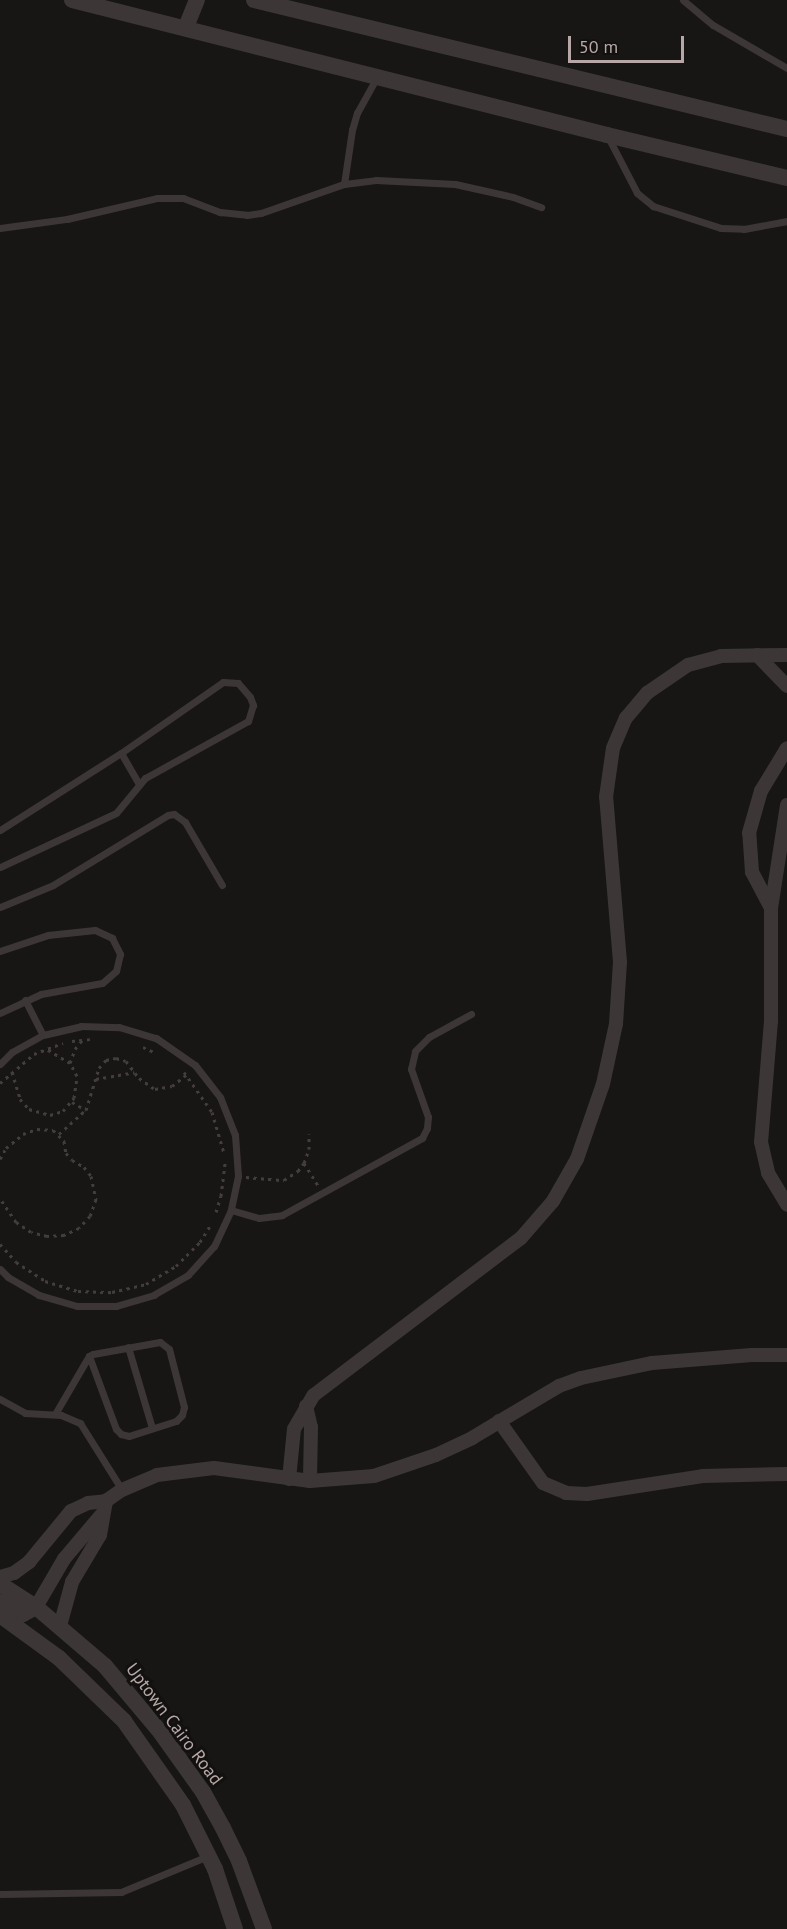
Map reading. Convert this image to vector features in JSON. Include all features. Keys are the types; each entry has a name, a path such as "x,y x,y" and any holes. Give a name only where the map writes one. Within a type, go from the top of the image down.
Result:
{"street":[{"path":"72,0 787,178"},
{"path":"186,27 197,0"},
{"path":"254,0 787,129"},
{"path":"289,1479 291,1440 306,1406 324,1385 509,1249 538,1220 566,1180 586,1137 603,1084 616,1024 620,962 606,797 609,764 617,732 635,705 673,673 721,656 787,655"},
{"path":"757,656 787,686"},
{"path":"771,908 752,872 749,833 761,791 787,748"},
{"path":"787,805 771,908 771,1021 761,1142 768,1173 787,1205"},
{"path":"0,1577 14,1573 30,1563 71,1511 88,1503 106,1501 122,1490 157,1475 195,1469 232,1470 310,1481 352,1479 396,1470 472,1438 559,1386 619,1368 699,1359 787,1355"},
{"path":"306,1406 311,1427 310,1481"},
{"path":"499,1421 543,1483 566,1493 587,1494 703,1476 787,1474"},
{"path":"0,1602 24,1614 36,1607 64,1559 100,1518 106,1501"},
{"path":"60,1626 72,1582 100,1535 106,1501"},
{"name":"Uptown Cairo Road","path":"0,1584 36,1607 60,1626 129,1692 203,1792 239,1861 264,1929"},
{"path":"0,1615 58,1658 124,1722 183,1805 208,1856 235,1929"}],"lane":[{"path":"683,0 713,25 787,68"},
{"path":"344,184 352,130 357,113 377,76"},
{"path":"607,135 637,193 653,206 721,228 744,229 787,221"},
{"path":"0,228 67,219 157,198 183,198 220,212 247,215 261,213 344,184 376,180 436,182 484,190 540,207"},
{"path":"0,830 121,753 223,682 238,683 244,688 253,705 248,721 139,784 116,813 0,867"},
{"path":"121,753 139,784"},
{"path":"0,908 53,885 168,815 174,814 185,822 222,885"},
{"path":"0,951 48,935 85,930 104,933 117,945 119,963 110,978 93,985 58,989 25,1000 0,1013"},
{"path":"25,1000 44,1035"},
{"path":"231,1210 258,1218 282,1215 324,1194 422,1137 428,1128 428,1117 411,1069 415,1051 429,1037 471,1014"},
{"path":"0,1064 12,1052 44,1035 81,1026 119,1027 156,1038 195,1065 220,1097 235,1135 238,1176 231,1210 214,1246 188,1275 154,1296 116,1306 77,1306 39,1296 8,1277 0,1269"},
{"path":"55,1414 89,1356 97,1352 160,1342 169,1350 183,1411 176,1421 129,1436 118,1432 89,1356"},
{"path":"128,1347 152,1428"},
{"path":"0,1399 25,1413 68,1417 85,1428 122,1490"},
{"path":"0,1894 122,1892 208,1856"}],"path":[{"path":"0,1083 12,1071 46,1049 83,1039 92,1039"},
{"path":"70,1063 75,1049 83,1039"},
{"path":"134,1044 158,1054"},
{"path":"12,1071 20,1099 36,1112 57,1113 72,1102 78,1083 75,1069 70,1063 46,1049"},
{"path":"59,1134 86,1110 102,1063 111,1058 126,1061 143,1082 155,1089 172,1086 195,1065"},
{"path":"96,1079 134,1071"},
{"path":"0,1244 30,1272 61,1287 95,1292 129,1289 146,1284 176,1266 200,1242 216,1212 224,1174 223,1145 216,1120 204,1098 182,1071"},
{"path":"72,1102 86,1110"},
{"path":"0,1159 11,1143 30,1131 45,1129 59,1134 64,1141 66,1153 72,1160 84,1167 94,1182 96,1199 85,1223 64,1235 39,1234 16,1222 0,1198"},
{"path":"224,1174 265,1180 284,1180 304,1163 309,1149 309,1134"},
{"path":"304,1163 324,1194"}]}
